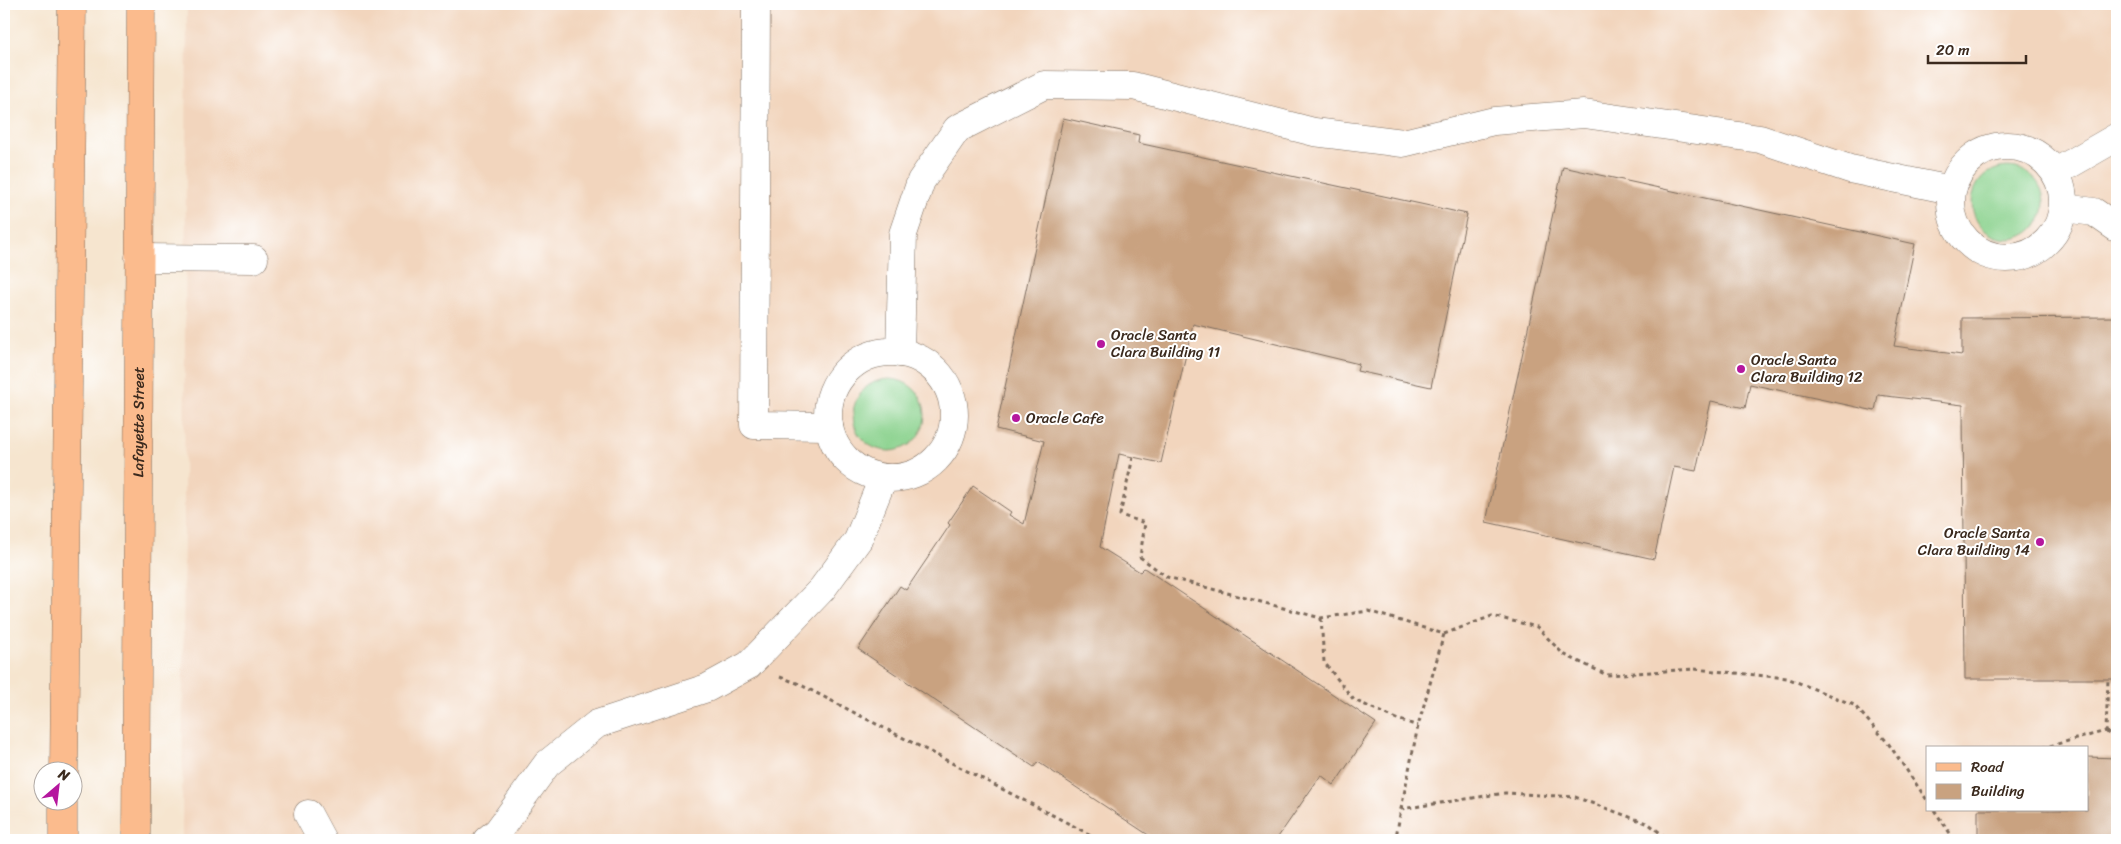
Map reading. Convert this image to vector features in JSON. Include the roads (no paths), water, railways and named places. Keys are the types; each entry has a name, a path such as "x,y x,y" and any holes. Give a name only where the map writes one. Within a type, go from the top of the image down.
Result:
{"main road":[{"path":"64,762 72,4"},
{"name":"Lafayette Street","path":"136,840 141,4"},
{"path":"63,812 63,840"}],"lane":[{"path":"756,4 754,426 829,426"},
{"path":"900,353 903,234 921,181 957,128 1044,85 1133,86 1314,132 1403,143 1494,121 1584,114 1760,139 1850,169 1951,190"},
{"path":"2056,172 2117,137"},
{"path":"2007,145 2026,149 2043,158 2056,172 2064,196 2064,208 2059,225 2049,240 2034,252 2017,258 1998,258 1981,252 1966,241 1956,226 1951,208 1951,190 1959,172 1972,158 1988,148 2007,145"},
{"path":"2064,208 2094,212 2117,228"},
{"path":"139,258 254,259"},
{"path":"881,353 900,353 919,359 935,370 947,386 953,405 954,424 948,443 937,459 921,471 902,477 883,478 864,472 847,461 836,445 829,426 829,407 834,388 846,371 862,360 881,353"},
{"path":"487,840 498,831 547,764 597,724 707,688 749,665 822,589 858,540 883,478"},
{"path":"308,814 322,840"}],"place":[{"name":"Oracle Santa Clara Building 11","path":"1101,344"},
{"name":"Oracle Santa Clara Building 12","path":"1741,369"},
{"name":"Oracle Cafe","path":"1016,418"},
{"name":"Oracle Santa Clara Building 14","path":"2040,542"}]}
